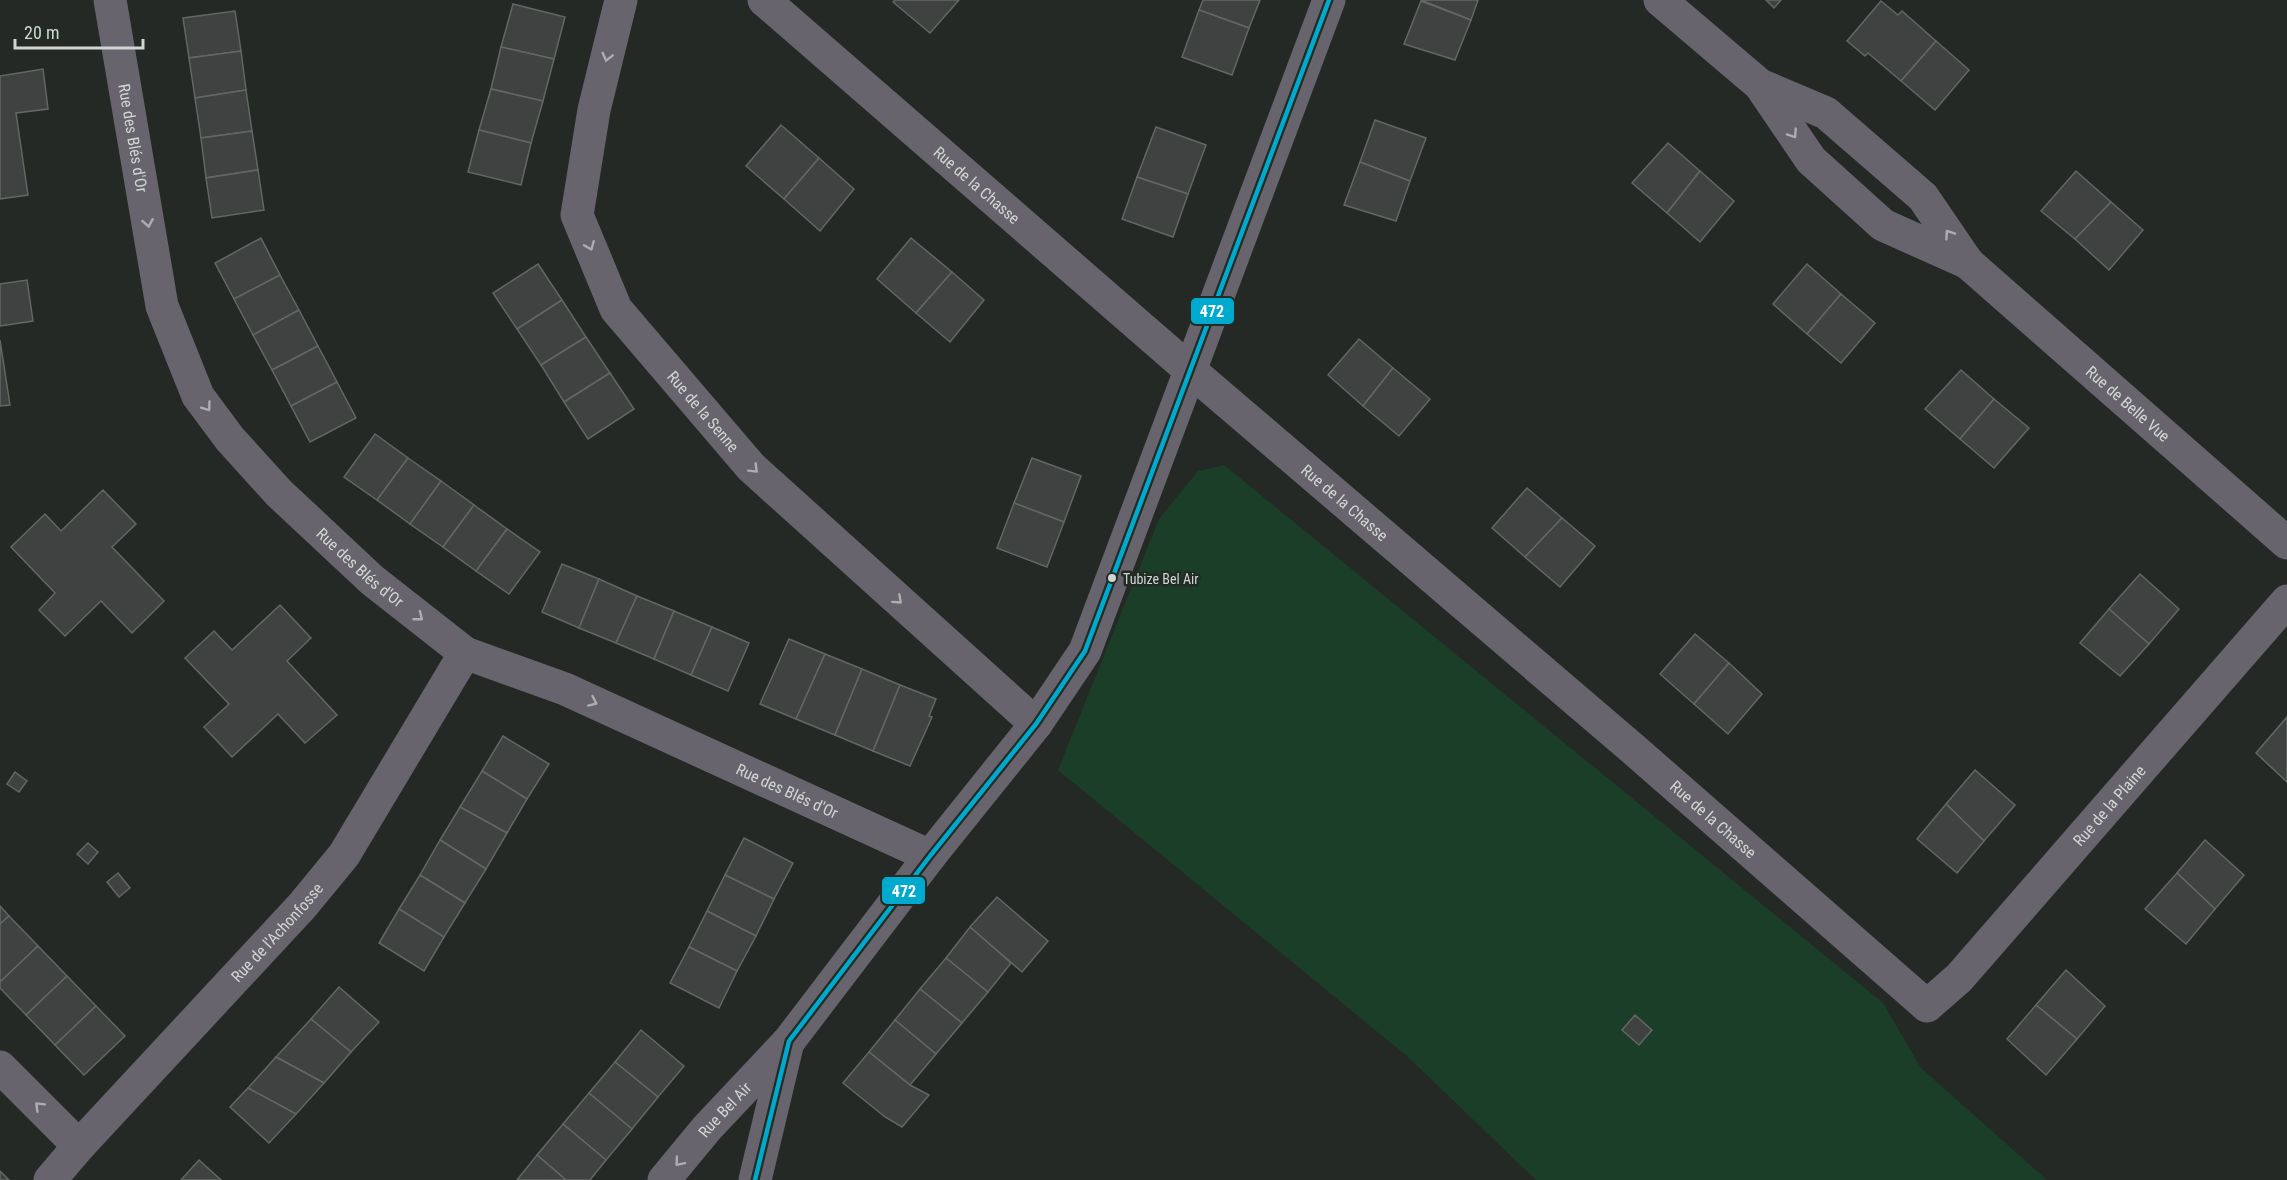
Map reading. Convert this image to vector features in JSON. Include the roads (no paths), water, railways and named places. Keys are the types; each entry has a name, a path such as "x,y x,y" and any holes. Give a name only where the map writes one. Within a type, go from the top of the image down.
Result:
{"street":[{"name":"Rue des Blés d'Or","path":"110,0 162,306 198,396 230,439 279,493 372,580 465,653 565,689 930,856"},
{"name":"Rue de la Senne","path":"621,0 594,110 577,215 616,309 751,467 1036,724"},
{"name":"Rue de la Chasse","path":"764,0 1191,371 1623,740 1927,1006"},
{"name":"Rue Bel Air","path":"664,1180 707,1128 789,1041 930,856 1036,724 1084,651 1329,0"},
{"name":"Rue de Belle Vue","path":"1660,0 1760,85 1811,160 1883,225 1968,263"},
{"name":"Rue de Belle Vue","path":"1760,85 1826,114 1923,197 1968,263 2287,543"},
{"name":"Rue de la Plaine","path":"1927,1006 1959,978 2287,601"},
{"name":"Rue de l'Achonfosse","path":"50,1180 302,906 344,855 465,653"},
{"name":"Rue Bel Air","path":"755,1180 789,1041"},
{"path":"0,1067 79,1146"}],"place":[{"name":"Tubize Bel Air","path":"1112,578"}]}
